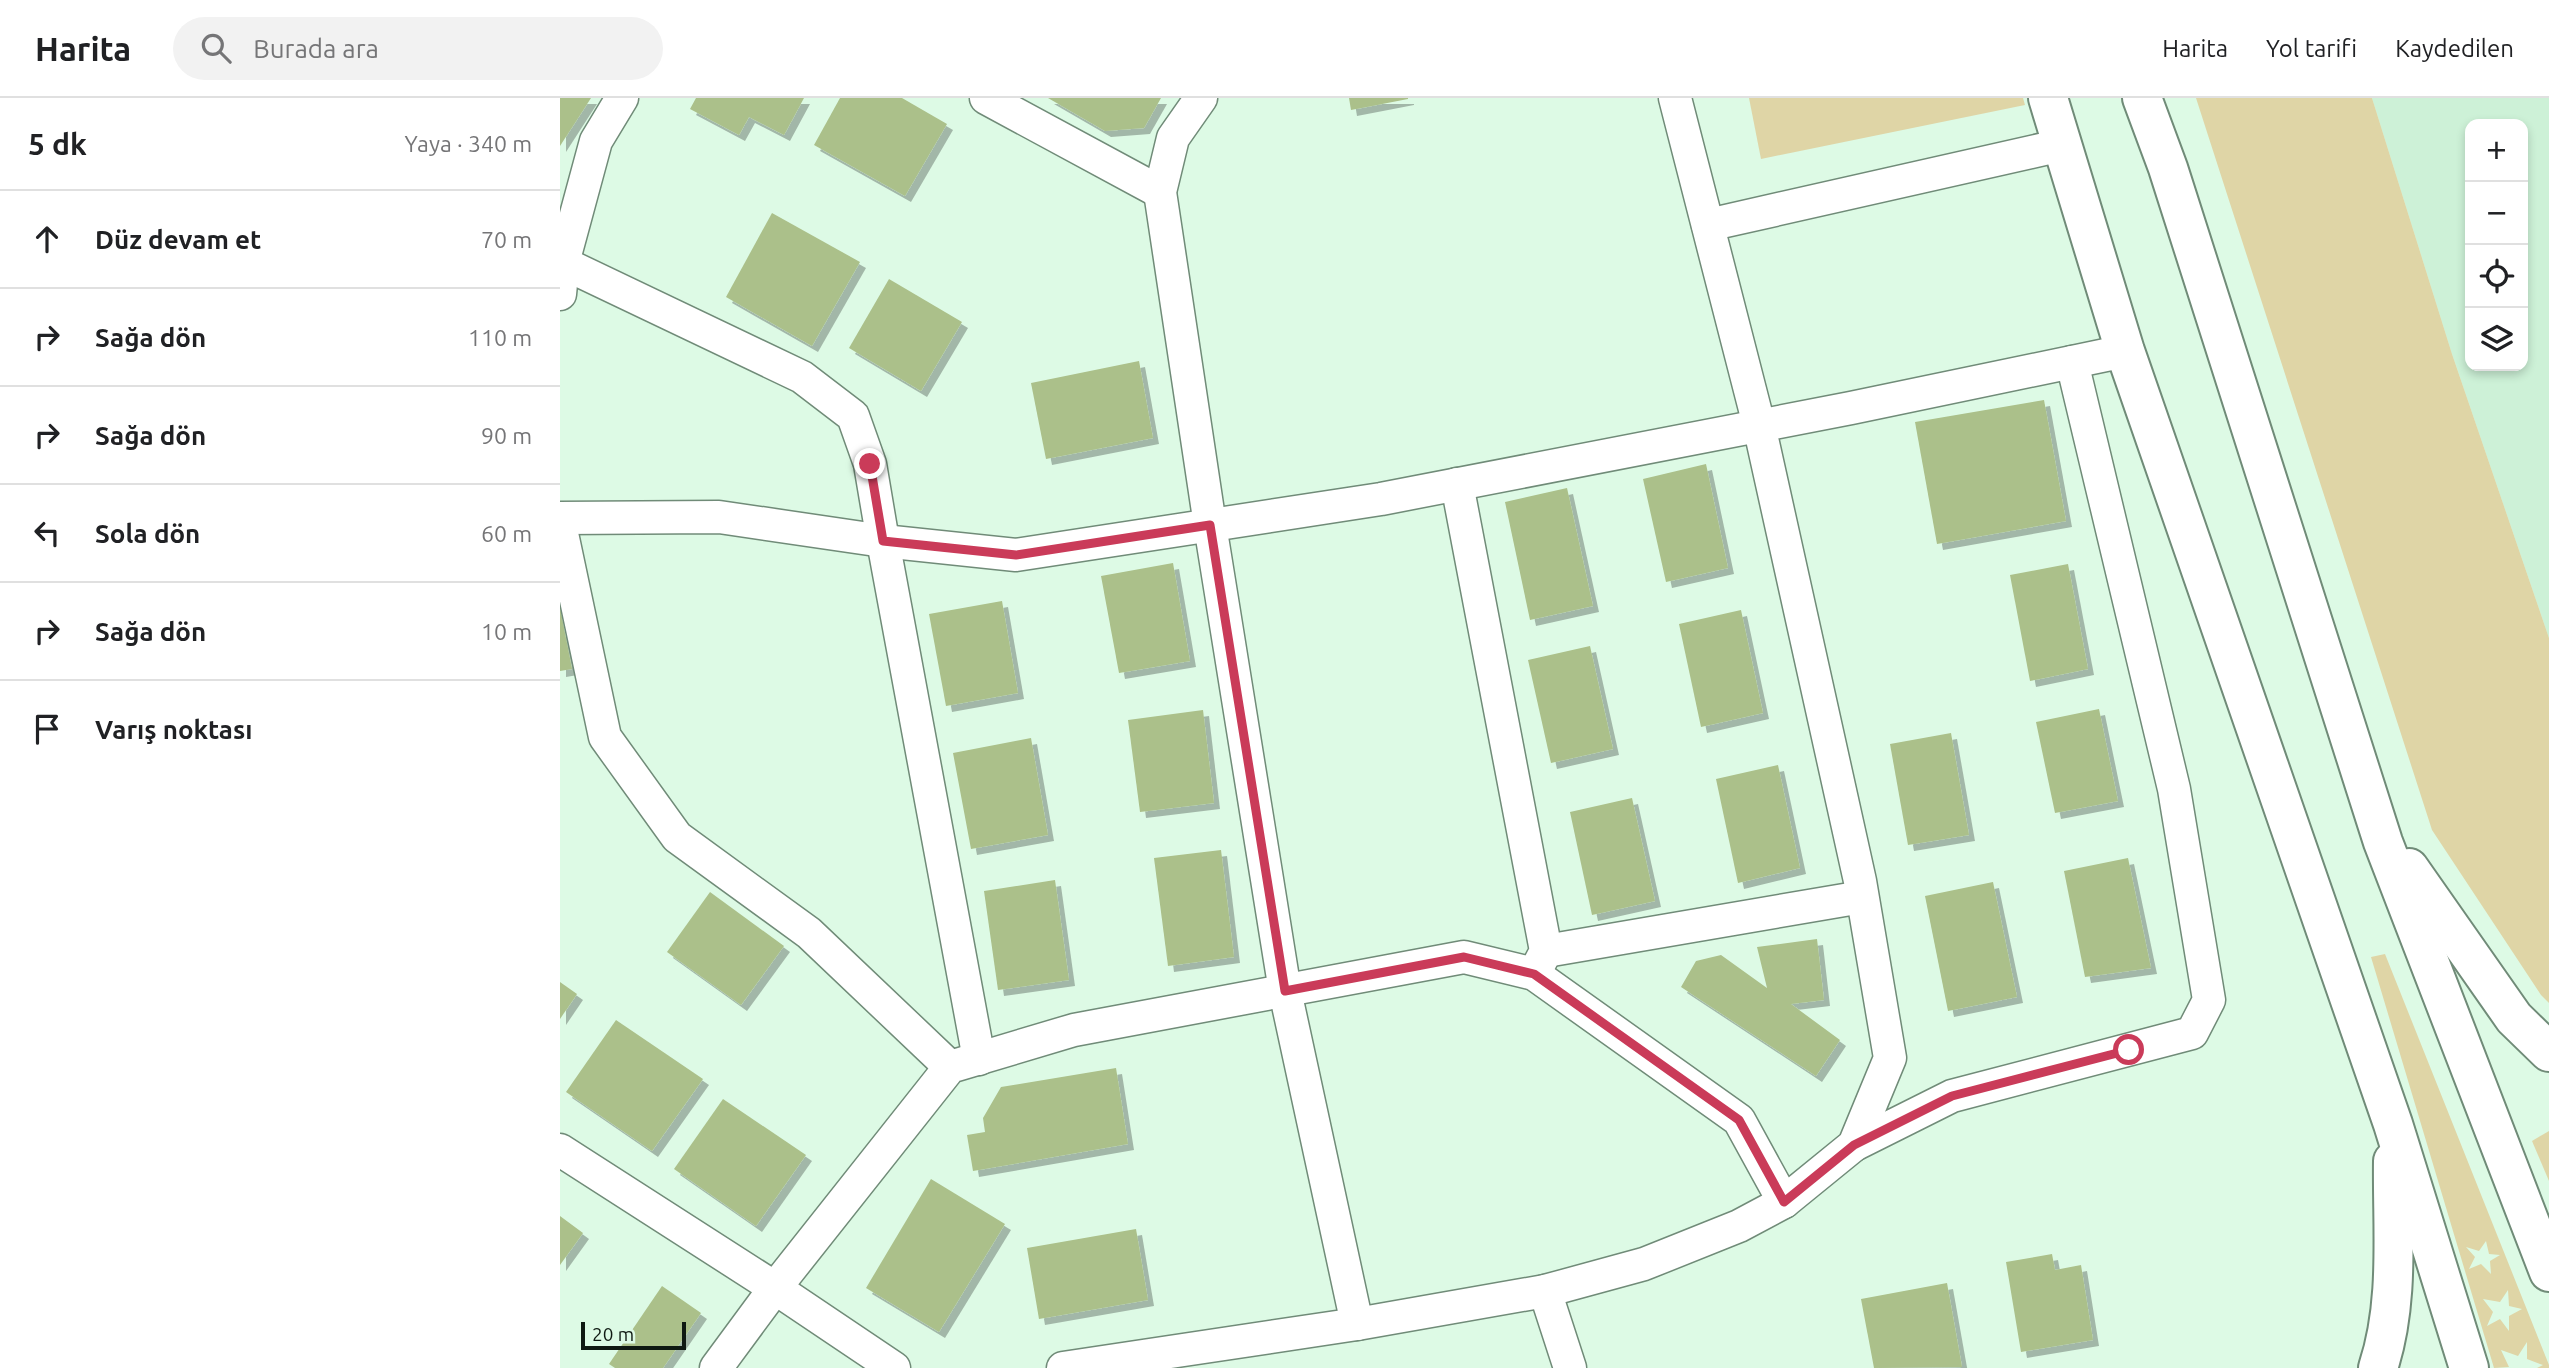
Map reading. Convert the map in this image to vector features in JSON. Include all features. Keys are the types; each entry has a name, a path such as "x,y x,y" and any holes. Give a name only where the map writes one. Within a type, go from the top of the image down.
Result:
{"main road":[{"path":"2048,98 2126,351 2393,1124 2469,1368"},
{"path":"2141,98 2168,168 2376,821 2549,1272"},
{"path":"2376,821 2514,1018 2549,1052"},
{"path":"2378,1368 2388,1332 2393,1268 2393,1124"}],"street":[{"path":"560,294 563,263 596,141 622,98"},
{"path":"986,98 1160,192"},
{"path":"1200,98 1174,138 1160,192 1285,991 1357,1324"},
{"path":"1675,98 1759,425 1862,897 1890,1058 1854,1145"},
{"path":"1708,225 2062,145"},
{"path":"563,263 802,377 853,416 870,464 964,1063"},
{"path":"560,518 719,517 883,541 1016,555 1381,499 2126,351"},
{"path":"1063,1368 1357,1324 1545,1291 1644,1264 1740,1226 1784,1202 1854,1145 1952,1096 2193,1033 2209,1000 2174,789 2072,362"},
{"path":"1457,484 1540,963 1739,1120 1784,1202"},
{"path":"560,524 605,737 677,837 809,933 964,1063"},
{"path":"716,1368 775,1288 964,1063 1074,1030 1464,957 1540,963 1862,897"},
{"path":"560,1150 894,1368"},
{"path":"1545,1291 1570,1368"}],"shaded area":[{"path":"1749,98 2023,98 2025,105 1761,159"},
{"path":"2196,98 2372,98 2452,354 2549,638 2549,1003 2541,995 2432,830"},
{"path":"2372,98 2549,98 2549,638 2452,354"},
{"path":"2385,954 2549,1368 2537,1368 2543,1365 2527,1359 2527,1342 2518,1356 2501,1350 2509,1367 2494,1368 2371,957","holes":["2486,1241 2489,1254 2500,1255 2490,1261 2491,1274 2481,1264 2469,1269 2475,1257 2466,1247 2479,1251","2508,1290 2509,1306 2522,1309 2509,1316 2509,1331 2500,1319 2487,1326 2493,1312 2483,1299 2500,1302"]},
{"path":"2549,1131 2549,1181 2532,1141"}],"building":[{"path":"560,98 591,98 560,146"},
{"path":"696,98 804,98 784,135 749,117 739,135 690,109"},
{"path":"840,98 902,98 947,124 905,196 814,145"},
{"path":"1048,98 1161,98 1144,128 1105,131"},
{"path":"1349,98 1408,98 1408,99 1351,110"},
{"path":"772,213 860,262 812,346 726,297"},
{"path":"889,279 962,322 921,391 849,348"},
{"path":"1139,361 1153,438 1046,459 1031,383"},
{"path":"2044,400 2066,521 1937,544 1915,422"},
{"path":"1706,464 1728,568 1666,582 1643,479"},
{"path":"1567,488 1593,606 1530,620 1505,502"},
{"path":"1173,563 1190,661 1119,673 1101,576"},
{"path":"2068,564 2088,669 2030,681 2010,575"},
{"path":"1002,601 1018,693 946,706 929,614"},
{"path":"560,607 572,669 560,671"},
{"path":"1741,610 1763,713 1701,727 1679,624"},
{"path":"1590,646 1613,749 1551,763 1528,660"},
{"path":"2099,709 2118,801 2055,813 2036,722"},
{"path":"1203,710 1214,803 1140,812 1128,720"},
{"path":"1951,733 1969,835 1908,845 1890,744"},
{"path":"1031,738 1048,835 971,849 953,753"},
{"path":"1778,765 1800,868 1738,883 1716,779"},
{"path":"1632,798 1655,901 1592,915 1570,812"},
{"path":"1221,850 1234,957 1168,966 1154,858"},
{"path":"2128,858 2151,968 2085,977 2064,871"},
{"path":"1055,880 1069,980 998,990 984,891"},
{"path":"1993,882 2017,997 1948,1011 1925,896"},
{"path":"710,892 784,946 741,1005 667,952"},
{"path":"1817,939 1824,1000 1791,1004 1840,1040 1816,1076 1681,987 1696,961 1721,955 1767,988 1757,947"},
{"path":"560,982 577,994 560,1019"},
{"path":"616,1020 703,1079 652,1151 566,1092"},
{"path":"1116,1068 1128,1144 973,1171 967,1135 985,1132 983,1118 1001,1087"},
{"path":"723,1099 806,1155 756,1226 674,1169"},
{"path":"931,1179 1005,1224 939,1332 866,1288"},
{"path":"560,1216 583,1233 560,1265"},
{"path":"1136,1229 1148,1300 1039,1319 1027,1248"},
{"path":"2052,1254 2055,1270 2081,1265 2093,1340 2021,1352 2006,1262"},
{"path":"1947,1283 1962,1367 1874,1368 1861,1299"},
{"path":"662,1286 701,1313 663,1368 615,1368 609,1364"}],"route":[{"path":"870,464 883,541 1016,555 1210,525 1285,991 1464,957 1534,974 1739,1120 1784,1202 1854,1145 1952,1096 2129,1050"}]}
